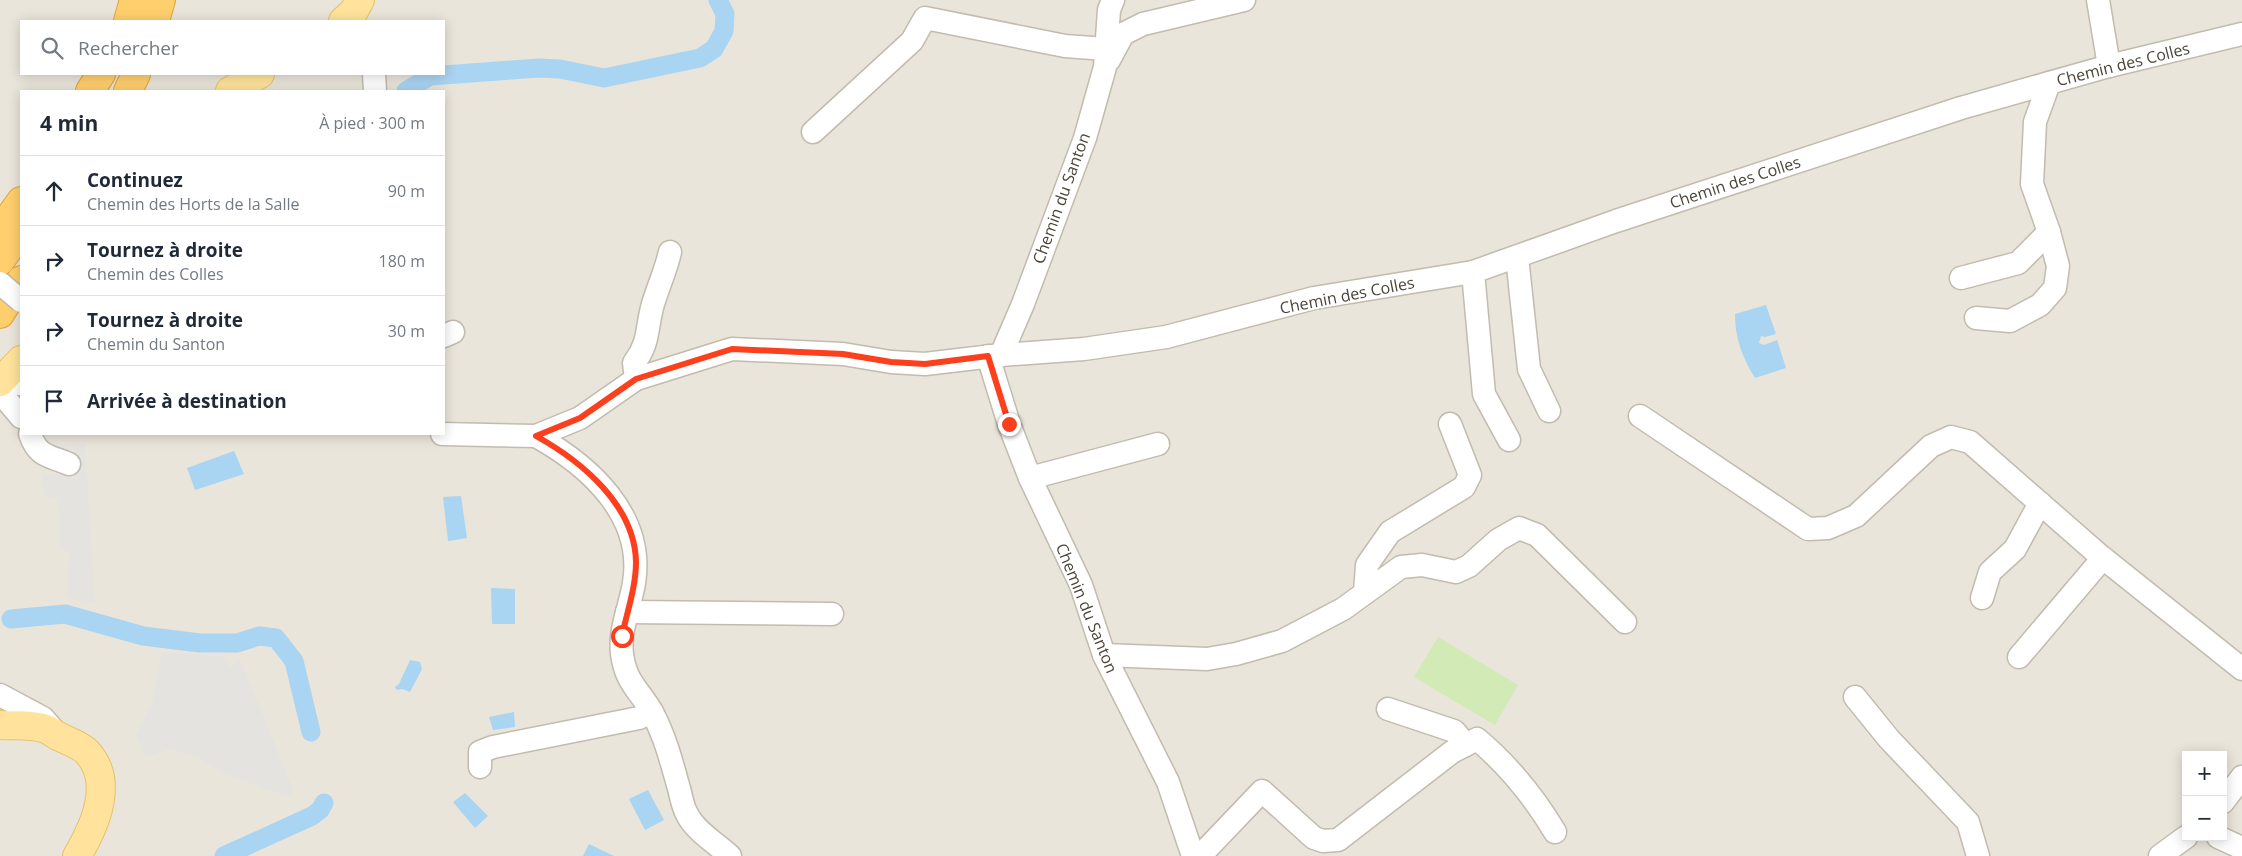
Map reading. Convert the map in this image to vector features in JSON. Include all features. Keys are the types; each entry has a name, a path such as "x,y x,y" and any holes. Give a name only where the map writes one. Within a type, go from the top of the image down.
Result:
{"highway":[{"path":"128,20 134,0"},
{"path":"155,20 161,0"},
{"path":"91,90 99,75"},
{"path":"102,90 109,75"},
{"path":"128,90 136,75"},
{"path":"0,230 20,202"},
{"path":"0,261 20,233"},
{"path":"0,300 20,274"},
{"path":"0,314 20,282"}],"main road":[{"path":"232,90 258,75"},
{"path":"0,725 47,729 77,744 87,752 100,776 99,808 94,826 77,856"},
{"path":"0,743 60,737"}],"street":[{"name":"Chemin du Santon","path":"1113,0 1109,10 1105,58 1085,138 1023,304 995,355 1009,424 1030,478 1081,585 1104,655 1168,782 1193,856"},
{"name":"Chemin du Santon","path":"1105,58 1123,34 1144,24 1244,0"},
{"path":"2098,0 2109,66"},
{"path":"813,132 912,41 925,18 1065,46 1105,58"},
{"name":"Chemin des Colles","path":"445,434 536,436 580,418 636,379 732,349 843,354 891,362 925,364 995,355 1084,349 1166,337 1314,298 1473,272 1616,221 1952,111 2109,66 2242,34"},
{"path":"374,75 375,90"},
{"path":"1976,318 2010,321 2040,305 2054,288 2058,266 2050,232 2032,184 2035,122 2049,83"},
{"path":"1961,278 2018,263 2050,232"},
{"path":"636,379 634,363 643,352 647,340 652,306 670,252"},
{"path":"1517,257 1529,368 1549,410"},
{"path":"1473,272 1484,394 1509,440"},
{"path":"0,283 20,300"},
{"path":"11,384 20,414"},
{"path":"1640,416 1808,529 1828,528 1856,516 1931,446 1951,438 1970,442 2103,558 2242,669"},
{"path":"1365,593 1366,565 1390,532 1464,486 1470,475 1450,424"},
{"path":"31,435 41,454 69,464"},
{"path":"536,436 559,449 609,493 623,516 632,537 636,561 622,636 622,654 626,674 633,687 652,712 666,741 687,815 730,856"},
{"path":"1030,478 1158,444"},
{"path":"1982,598 1990,572 2015,549 2040,503"},
{"path":"1104,655 1207,658 1236,654 1282,641 1343,609 1401,566 1422,565 1456,572 1469,566 1498,540 1519,528 1537,535 1625,622"},
{"path":"2019,657 2103,558"},
{"path":"627,612 832,614"},
{"path":"0,694 43,718 60,737"},
{"path":"1855,697 1889,738 1968,822 1978,856"},
{"path":"1388,709 1454,731 1466,745"},
{"path":"480,768 480,752 493,747 639,718 652,712"},
{"path":"1200,856 1262,791 1314,838 1323,841 1338,840 1452,752 1477,739 1495,754 1538,805 1555,832"},
{"path":"2227,797 2242,777"},
{"path":"2160,856 2182,840"},
{"path":"2227,841 2242,848"}],"shaded area":[{"path":"0,0 2242,0 2242,856 0,856"},
{"path":"85,443 95,603 67,598 69,552 60,549 59,497 45,498 42,475 57,473 55,446"},
{"path":"162,652 224,655 231,668 240,659 293,789 288,797 225,774 200,758 169,749 146,757 136,735 153,701"}],"green space":[{"path":"1438,637 1518,685 1495,725 1414,677"}],"water":[{"path":"1766,305 1776,334 1765,337 1761,336 1759,343 1764,345 1777,340 1786,368 1755,378 1746,363 1740,347 1736,331 1735,314"},
{"path":"234,451 244,474 195,490 187,468"},
{"path":"461,496 467,538 448,541 443,497"},
{"path":"491,588 515,589 515,624 492,624"},
{"path":"410,660 420,662 422,669 410,692 402,689 397,690 395,687 399,684"},
{"path":"514,712 515,727 493,730 489,717"},
{"path":"648,790 664,820 645,830 629,799"},
{"path":"465,793 488,816 475,828 453,802"},
{"path":"589,844 614,856 583,856"}],"waterway":[{"path":"445,75 539,68 560,69 604,78 700,58 714,49 724,31 725,14 718,0"},
{"path":"408,90 430,76 444,75"},
{"path":"11,619 65,614 143,636 200,643 237,643 259,636 276,638 294,661 311,732"},
{"path":"224,856 312,816 320,810 324,803"}],"route":[{"path":"622,636 634,584 636,561 632,537 623,516 609,493 559,449 536,436 557,430 580,418 636,379 732,349 843,354 891,362 925,364 988,356 1009,424"}]}
